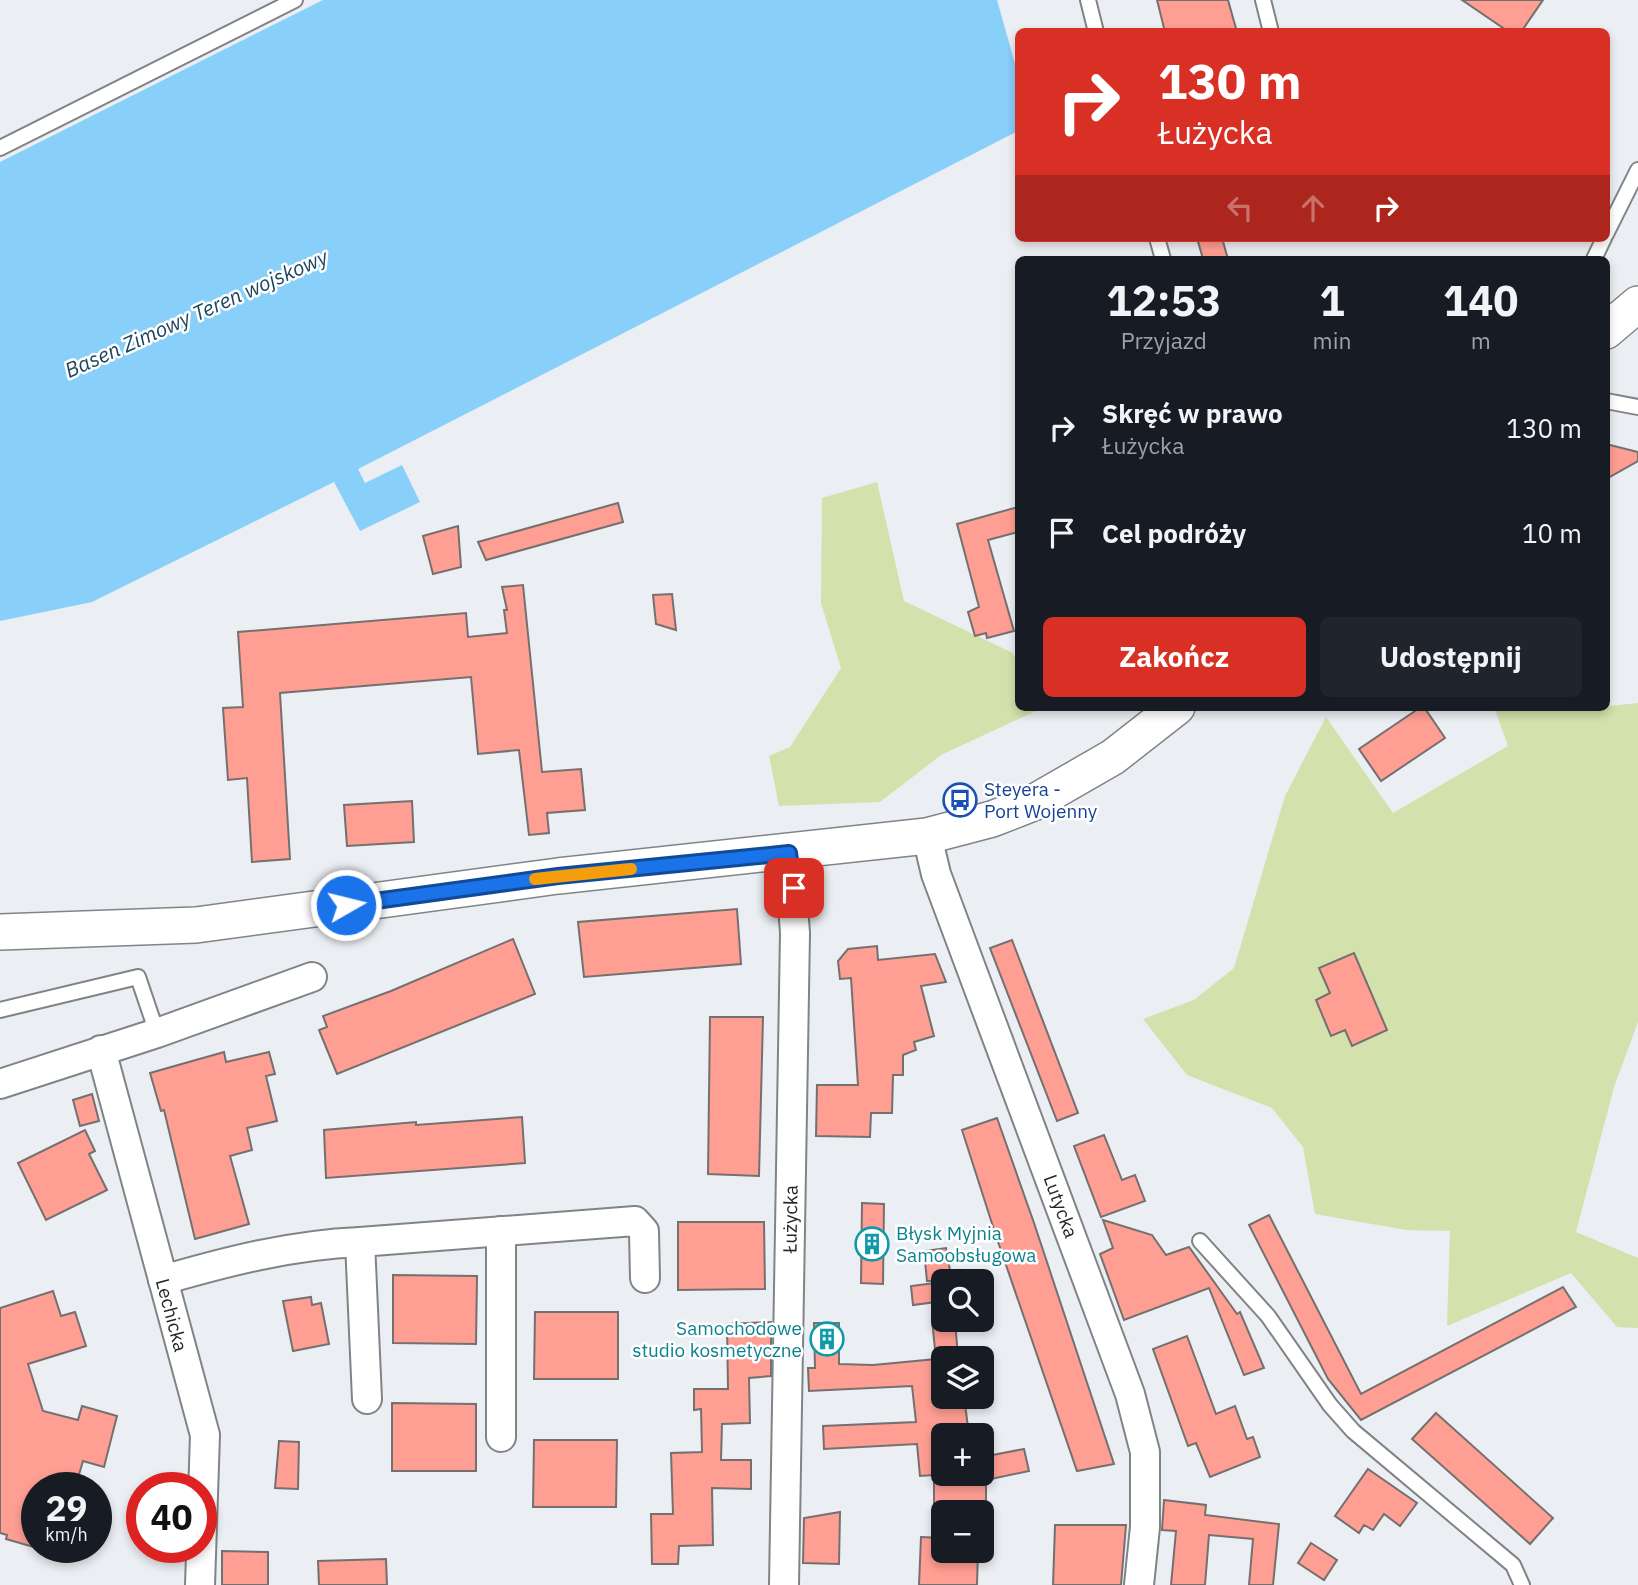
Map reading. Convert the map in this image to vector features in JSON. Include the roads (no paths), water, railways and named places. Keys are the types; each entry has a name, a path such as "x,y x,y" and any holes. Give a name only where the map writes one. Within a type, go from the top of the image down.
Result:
{"street":[{"path":"1610,328 1638,304"},
{"path":"0,932 196,925 558,876 927,836 992,819 1033,803 1102,764 1172,711"},
{"name":"Lutycka","path":"927,836 936,874 1130,1394 1145,1452 1145,1527 1139,1585"},
{"name":"Łużycka","path":"784,1585 795,933 789,853"},
{"path":"0,1084 157,1033 312,976"},
{"name":"Lechicka","path":"101,1050 205,1435 200,1585"},
{"path":"163,1280 265,1252 318,1244 635,1221 645,1231 645,1278"},
{"path":"501,1231 501,1437"},
{"path":"360,1242 367,1399"}],"lane":[{"path":"0,148 295,0"},
{"path":"1087,0 1095,28"},
{"path":"1263,0 1270,28"},
{"path":"1610,226 1638,170"},
{"path":"1610,402 1638,407"},
{"path":"0,1010 138,977 157,1033"},
{"path":"1200,1241 1268,1316 1330,1405 1353,1431 1513,1565 1522,1585"}],"water":[{"name":"Basen Zimowy Teren wojskowy","path":"323,0 997,0 1015,63 1015,133 358,469 365,483 402,465 420,502 360,531 334,482 92,602 0,621 0,162"}],"place":[{"name":"Steyera - Port Wojenny","path":"960,800"},
{"name":"Błysk Myjnia Samoobsługowa","path":"872,1244"},
{"name":"Samochodowe studio kosmetyczne","path":"827,1339"}]}
